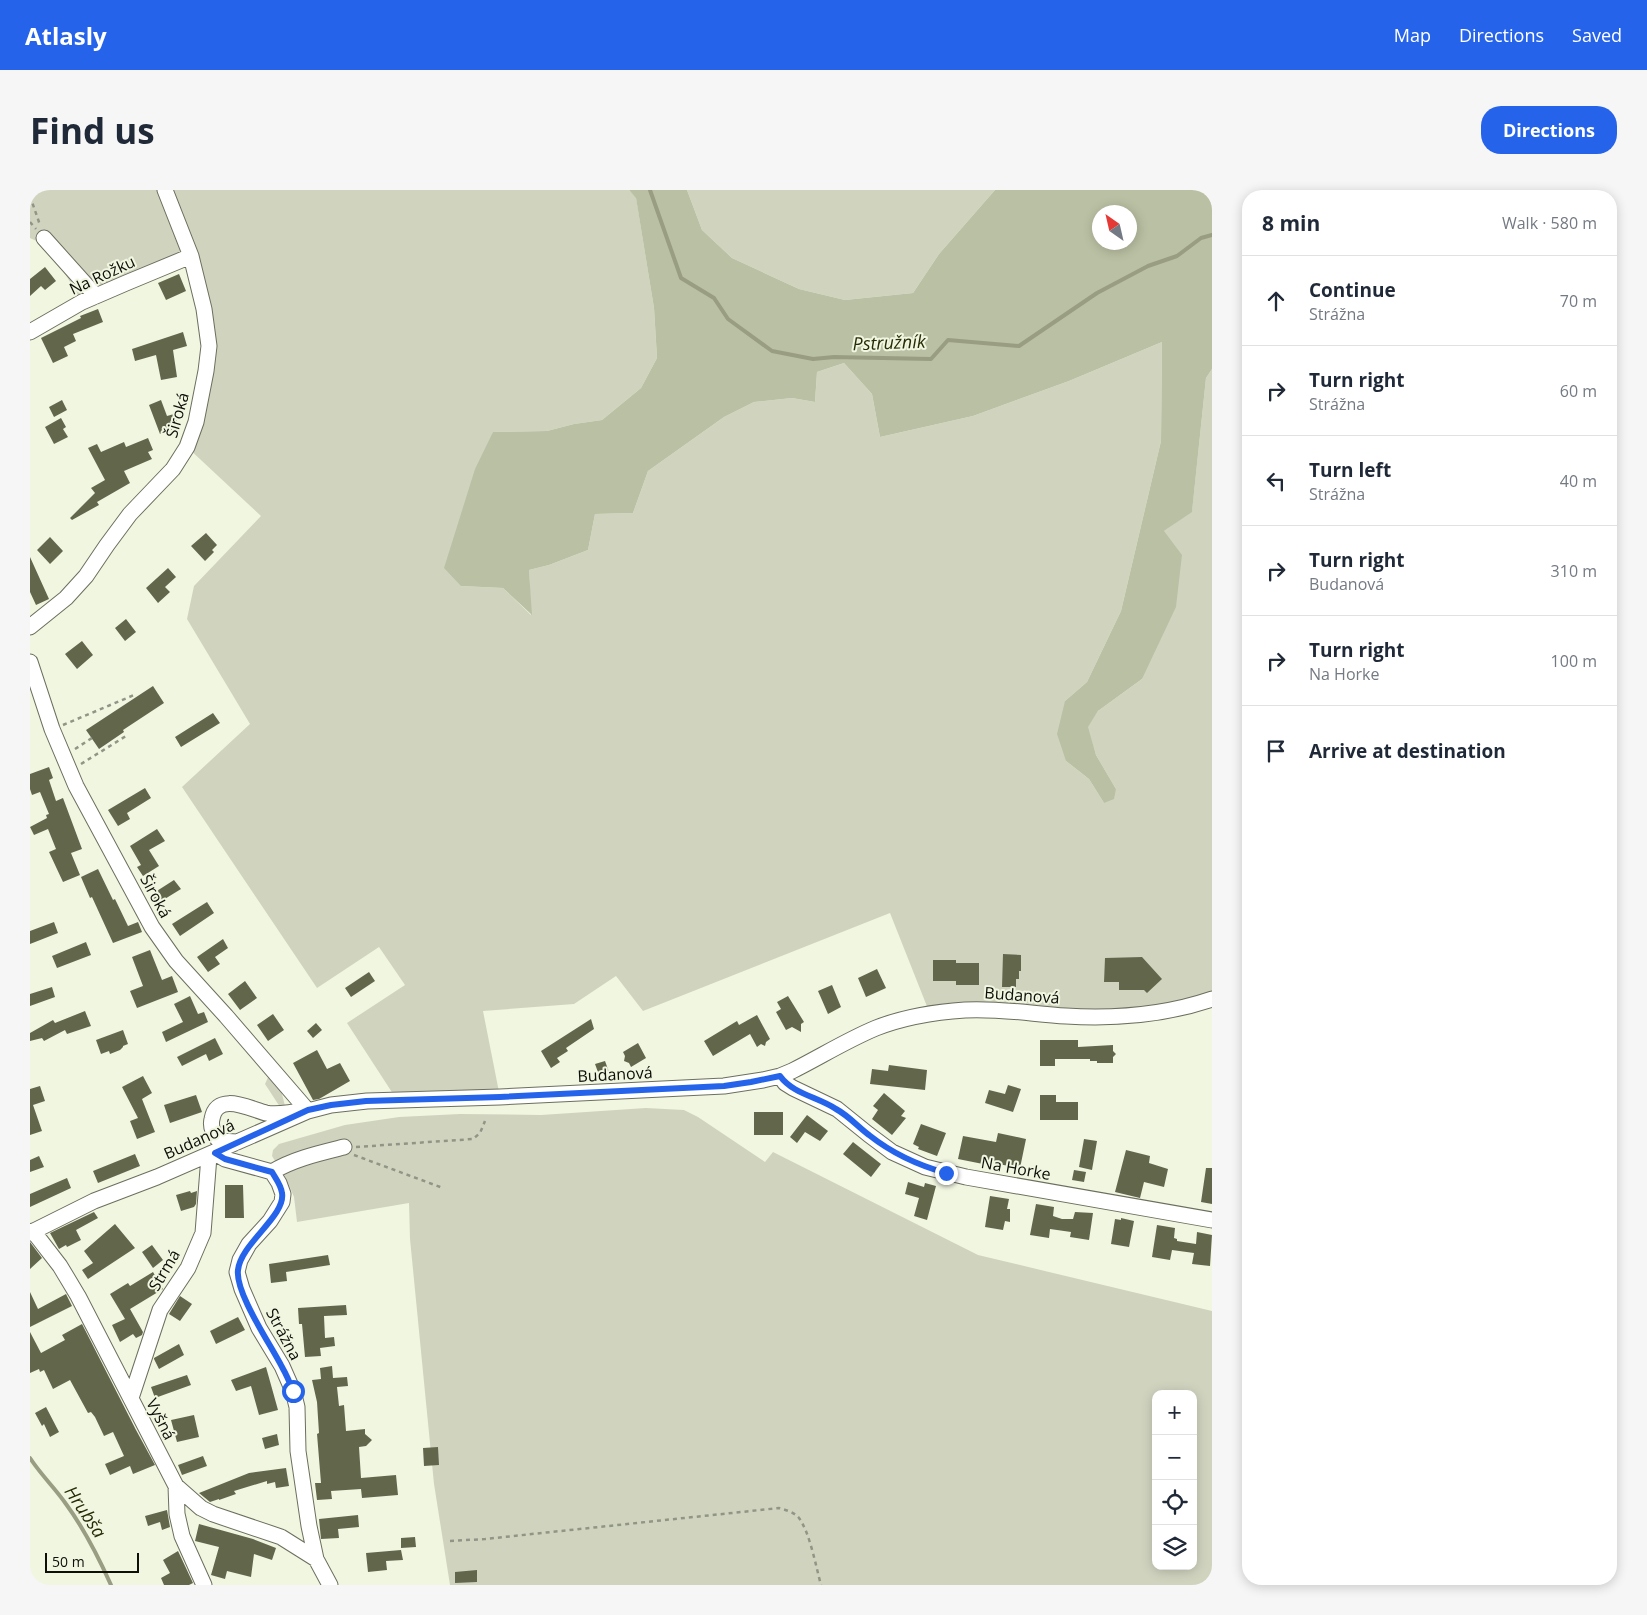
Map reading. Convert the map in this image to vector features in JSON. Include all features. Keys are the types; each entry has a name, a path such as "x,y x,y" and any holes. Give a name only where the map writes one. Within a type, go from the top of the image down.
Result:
{"street":[{"name":"Široká","path":"30,627 66,598 86,576 130,514 173,469 187,448 196,422 209,346 204,309 191,256 165,190"},
{"path":"44,238 96,296"},
{"name":"Na Rožku","path":"30,332 96,296 191,256"},
{"name":"Široká","path":"30,662 52,729 76,786 152,926 176,962 308,1110"},
{"name":"Budanová","path":"31,1232 94,1201 157,1178 308,1110 331,1105 366,1101 500,1097 715,1086 751,1082 780,1076 875,1028 896,1021 930,1014 983,1010 1112,1017 1140,1015 1181,1008 1212,998"},
{"name":"Na Horke","path":"780,1076 793,1088 837,1109 892,1152 925,1167 966,1177 1212,1220"},
{"path":"237,1142 219,1141 213,1132 212,1118 222,1105 239,1104 267,1113 280,1114 308,1110"},
{"path":"212,1154 272,1172 295,1162 340,1148"},
{"name":"Strmá","path":"131,1398 160,1310 188,1268 203,1233 212,1154"},
{"name":"Strážna","path":"272,1172 279,1183 282,1202 270,1221 250,1244 240,1260 238,1272 242,1289 259,1328 282,1366 293,1391 297,1408 298,1451 309,1526 316,1559 330,1585"},
{"name":"Vyšná","path":"31,1232 60,1266 78,1296 176,1486 201,1508 281,1538 316,1559"},
{"path":"176,1486 177,1514 182,1536 204,1585"}],"path":[{"path":"30,196 44,238"},
{"path":"30,222 44,238"},
{"path":"52,729 134,695 136,697"},
{"path":"70,771 126,736"},
{"path":"63,756 92,738"},
{"path":"340,1148 472,1139 480,1133 484,1121"},
{"path":"340,1148 443,1188"},
{"path":"450,1542 779,1508 789,1510 799,1518 806,1532 821,1585"}],"green space":[{"path":"30,190 629,190 636,197 654,308 657,358 641,388 602,420 574,424 547,431 493,432 461,586 503,588 531,615 529,570 549,565 588,550 595,514 633,513 648,471 724,417 754,402 792,398 815,402 817,372 844,363 872,394 880,437 973,416 1069,381 1162,342 1161,441 1121,611 1087,682 1065,701 1066,761 1089,779 1104,803 1116,789 1096,755 1087,727 1098,711 1142,679 1164,531 1192,511 1206,378 1212,369 1212,999 1181,1008 930,1014 890,913 643,1011 616,976 574,1004 483,1011 500,1097 397,1100 347,1023 405,985 379,947 317,988 182,787 250,724 187,619 194,586 261,516 187,447 206,371 191,256 82,302 49,247 30,238"},
{"path":"629,190 687,190 702,230 732,258 799,289 845,300 913,293 939,254 995,190 1212,190 1212,369 1206,378 1192,512 1164,531 1182,555 1176,607 1142,679 1098,711 1088,727 1096,755 1116,789 1114,799 1104,803 1089,779 1066,761 1057,734 1065,701 1087,682 1121,611 1161,441 1162,342 1069,381 973,416 880,437 872,394 844,363 817,372 815,402 792,398 754,402 724,417 648,471 633,513 595,514 588,550 549,565 529,570 532,615 503,588 461,586 444,568 475,469 493,432 547,431 574,424 602,420 641,388 657,358 654,308 636,198"},
{"path":"687,190 995,190 939,254 913,293 845,300 799,289 732,258 702,230"},
{"path":"270,1073 281,1090 285,1106 280,1107 265,1084"},
{"path":"646,1108 684,1110 698,1117 765,1162 773,1152 978,1255 1212,1311 1212,1585 450,1585 434,1484 410,1239 409,1203 297,1222 294,1197 286,1178 272,1156 273,1150 279,1144 345,1125 399,1117 460,1114 541,1115"}],"building":[{"path":"45,267 56,281 45,290 41,286 30,296 30,279"},
{"path":"179,274 186,291 166,300 158,283"},
{"path":"98,309 103,322 73,334 76,341 64,347 68,356 53,363 41,338 81,318 80,316"},
{"path":"183,332 187,346 173,350 177,377 161,380 156,355 135,361 132,349"},
{"path":"62,400 67,410 54,417 49,407"},
{"path":"161,400 167,416 174,414 179,427 160,434 149,405"},
{"path":"61,418 66,427 63,429 68,437 54,444 45,427"},
{"path":"148,438 153,450 148,452 152,459 124,471 130,483 97,502 99,505 72,520 70,518 95,493 91,488 105,480 88,448 97,444 101,452 124,442 126,447"},
{"path":"206,533 217,545 212,550 214,552 205,561 191,546"},
{"path":"50,537 63,551 50,564 37,550"},
{"path":"30,557 49,599 36,605 30,592"},
{"path":"168,568 176,577 165,587 170,592 158,603 146,588"},
{"path":"126,619 136,632 125,641 115,628"},
{"path":"82,641 93,655 77,669 65,654"},
{"path":"153,686 164,703 123,730 124,732 99,749 86,730"},
{"path":"213,713 220,723 181,747 175,737"},
{"path":"49,767 53,778 49,780 56,801 63,798 82,849 71,853 80,875 63,882 49,852 56,849 48,829 34,835 30,827 47,818 46,815 49,814 40,792 32,795 30,774"},
{"path":"145,788 151,798 127,813 130,819 118,826 108,810"},
{"path":"157,829 165,841 149,850 159,866 143,876 137,867 141,865 130,846"},
{"path":"98,869 128,926 138,922 142,932 113,943 81,877"},
{"path":"174,880 181,889 155,905 149,896"},
{"path":"207,902 214,913 180,936 172,924"},
{"path":"54,922 58,933 30,944 30,931"},
{"path":"223,939 228,948 215,957 220,964 208,972 197,957"},
{"path":"86,942 91,955 57,968 52,956"},
{"path":"150,950 162,980 172,976 178,992 137,1008 130,991 143,986 132,957"},
{"path":"1003,954 1021,955 1021,971 1019,971 1019,979 1016,979 1016,987 1002,987"},
{"path":"1142,957 1162,979 1147,993 1144,990 1119,990 1119,982 1104,982 1105,958"},
{"path":"933,960 979,963 979,985 956,985 956,981 933,981"},
{"path":"877,969 886,988 866,997 858,978"},
{"path":"369,972 375,981 351,997 345,988"},
{"path":"245,981 257,998 240,1010 228,994"},
{"path":"832,985 841,1007 828,1014 818,991"},
{"path":"52,987 55,997 30,1006 30,994"},
{"path":"190,996 198,1014 204,1012 208,1022 166,1042 162,1032 183,1022 174,1004"},
{"path":"788,996 804,1022 801,1024 801,1032 792,1027 786,1030 776,1012 781,1009 777,1002"},
{"path":"85,1011 91,1026 67,1034 65,1030 44,1041 42,1038 30,1041 30,1033 53,1020 55,1023"},
{"path":"273,1014 284,1030 268,1041 257,1025"},
{"path":"757,1015 770,1039 766,1042 765,1046 761,1044 757,1047 750,1034 713,1056 704,1041 737,1021 739,1025"},
{"path":"591,1019 594,1029 566,1048 568,1051 557,1058 560,1062 551,1068 541,1051"},
{"path":"316,1023 322,1030 313,1038 307,1031"},
{"path":"123,1030 128,1044 110,1054 109,1051 101,1054 96,1040"},
{"path":"215,1038 223,1054 209,1061 206,1054 182,1066 177,1057"},
{"path":"1040,1040 1078,1040 1078,1047 1113,1045 1113,1051 1116,1054 1113,1057 1113,1063 1097,1063 1097,1061 1090,1061 1090,1059 1055,1059 1055,1066 1040,1066"},
{"path":"638,1043 646,1058 631,1067 629,1063 624,1061 625,1056 623,1052"},
{"path":"317,1050 327,1069 340,1063 350,1081 319,1099 313,1100 293,1063"},
{"path":"605,1061 609,1072 599,1075 595,1064"},
{"path":"889,1065 927,1070 925,1090 870,1084 872,1069 888,1071"},
{"path":"143,1076 152,1093 142,1099 155,1132 137,1139 130,1121 138,1118 122,1087"},
{"path":"1008,1085 1021,1089 1013,1112 985,1103 989,1090 1005,1094"},
{"path":"40,1086 45,1101 33,1105 42,1131 30,1135 30,1089"},
{"path":"884,1093 905,1111 901,1116 906,1118 892,1135 872,1119 878,1110 873,1106"},
{"path":"196,1095 202,1112 170,1123 164,1105"},
{"path":"1040,1095 1056,1095 1056,1102 1078,1102 1078,1120 1040,1120"},
{"path":"754,1112 783,1112 783,1135 754,1135"},
{"path":"807,1115 828,1131 820,1141 805,1132 797,1143 790,1137"},
{"path":"921,1124 946,1133 937,1156 918,1149 919,1147 913,1144"},
{"path":"998,1133 1026,1139 1020,1168 988,1162 988,1165 958,1159 963,1136 996,1142"},
{"path":"1084,1139 1097,1141 1092,1170 1079,1167"},
{"path":"853,1142 881,1164 871,1177 843,1154"},
{"path":"1126,1150 1150,1156 1149,1163 1168,1169 1164,1187 1144,1182 1140,1198 1115,1192"},
{"path":"135,1154 140,1166 98,1183 93,1171"},
{"path":"39,1156 44,1167 30,1172 30,1160"},
{"path":"1206,1168 1212,1168 1212,1204 1201,1202"},
{"path":"1074,1170 1086,1172 1084,1182 1072,1180"},
{"path":"67,1178 71,1188 30,1207 30,1194"},
{"path":"908,1182 924,1187 925,1183 936,1186 927,1220 914,1216 919,1198 905,1194"},
{"path":"225,1185 243,1185 244,1218 225,1218"},
{"path":"190,1191 191,1193 197,1191 196,1204 194,1207 181,1211 176,1195"},
{"path":"990,1196 1009,1199 1007,1209 1010,1209 1010,1222 1005,1221 1003,1230 985,1227"},
{"path":"1036,1204 1054,1207 1053,1216 1062,1219 1073,1219 1075,1212 1093,1213 1089,1240 1070,1237 1071,1232 1050,1229 1049,1238 1030,1235"},
{"path":"94,1212 98,1218 76,1230 81,1240 59,1249 50,1233"},
{"path":"1121,1218 1134,1221 1129,1247 1111,1244 1115,1219 1121,1220"},
{"path":"115,1224 135,1248 88,1279 82,1270 93,1263 84,1251"},
{"path":"1157,1225 1175,1228 1174,1238 1177,1241 1196,1244 1197,1232 1212,1235 1210,1266 1192,1264 1194,1253 1172,1250 1170,1260 1152,1257"},
{"path":"30,1242 42,1258 30,1269"},
{"path":"152,1245 163,1260 153,1268 142,1252"},
{"path":"328,1255 330,1265 286,1272 287,1281 271,1283 269,1264"},
{"path":"153,1272 163,1289 130,1309 143,1332 142,1335 136,1338 133,1334 120,1342 112,1325 125,1319 110,1294 128,1283 130,1286"},
{"path":"30,1292 38,1309 66,1294 72,1306 30,1327"},
{"path":"180,1296 192,1304 180,1321 169,1314"},
{"path":"346,1305 347,1315 324,1316 325,1338 334,1337 335,1346 320,1348 321,1356 305,1357 302,1324 299,1324 298,1308"},
{"path":"238,1317 245,1330 216,1344 210,1331"},
{"path":"82,1324 155,1465 133,1474 130,1466 110,1475 105,1464 124,1456 113,1432 104,1436 95,1417 91,1412 88,1413 70,1380 53,1389 44,1370 40,1372 39,1369 30,1373 30,1332 41,1353 65,1340 62,1335"},
{"path":"179,1344 184,1355 159,1369 154,1358"},
{"path":"332,1366 333,1378 347,1377 348,1386 337,1387 339,1406 344,1405 346,1431 365,1429 365,1434 372,1440 366,1446 359,1447 361,1478 396,1475 398,1495 362,1498 361,1489 331,1491 332,1499 317,1500 315,1483 321,1483 317,1434 319,1433 317,1402 312,1380 321,1379 320,1368"},
{"path":"266,1367 278,1410 259,1415 251,1386 236,1391 231,1380"},
{"path":"187,1375 191,1385 155,1398 151,1387"},
{"path":"46,1407 59,1432 50,1437 44,1424 42,1426 35,1413"},
{"path":"194,1415 199,1437 177,1442 171,1420"},
{"path":"277,1434 279,1445 265,1449 262,1438"},
{"path":"438,1447 439,1465 424,1466 423,1448"},
{"path":"203,1456 207,1466 182,1475 178,1465"},
{"path":"286,1468 289,1486 276,1488 275,1482 267,1484 267,1481 234,1491 236,1494 210,1502 199,1493 249,1473"},
{"path":"167,1510 170,1527 162,1530 160,1522 148,1526 145,1516"},
{"path":"358,1515 359,1527 338,1529 339,1538 321,1539 319,1519"},
{"path":"199,1524 253,1539 276,1548 272,1560 254,1554 251,1577 227,1571 225,1579 211,1575 219,1547 195,1541"},
{"path":"415,1537 416,1547 401,1548 401,1538"},
{"path":"401,1550 403,1560 386,1561 387,1570 368,1572 366,1553"},
{"path":"178,1551 193,1583 189,1585 164,1585 161,1578 170,1573 163,1560"},
{"path":"477,1570 477,1582 455,1583 455,1572"}],"waterway":[{"name":"Pstružník","path":"650,190 681,278 714,298 728,319 772,351 813,359 834,357 931,359 948,340 1019,346 1097,293 1148,266 1177,256 1201,238 1212,235"},
{"name":"Hrubša","path":"30,1458 62,1498 79,1524 96,1553 111,1585"}],"route":[{"path":"293,1391 282,1366 259,1328 242,1289 238,1272 240,1260 250,1244 270,1221 282,1202 279,1183 272,1172 225,1159 215,1153 308,1110 366,1101 500,1097 724,1086 780,1076 793,1088 837,1109 892,1152 914,1163 946,1173"}]}
